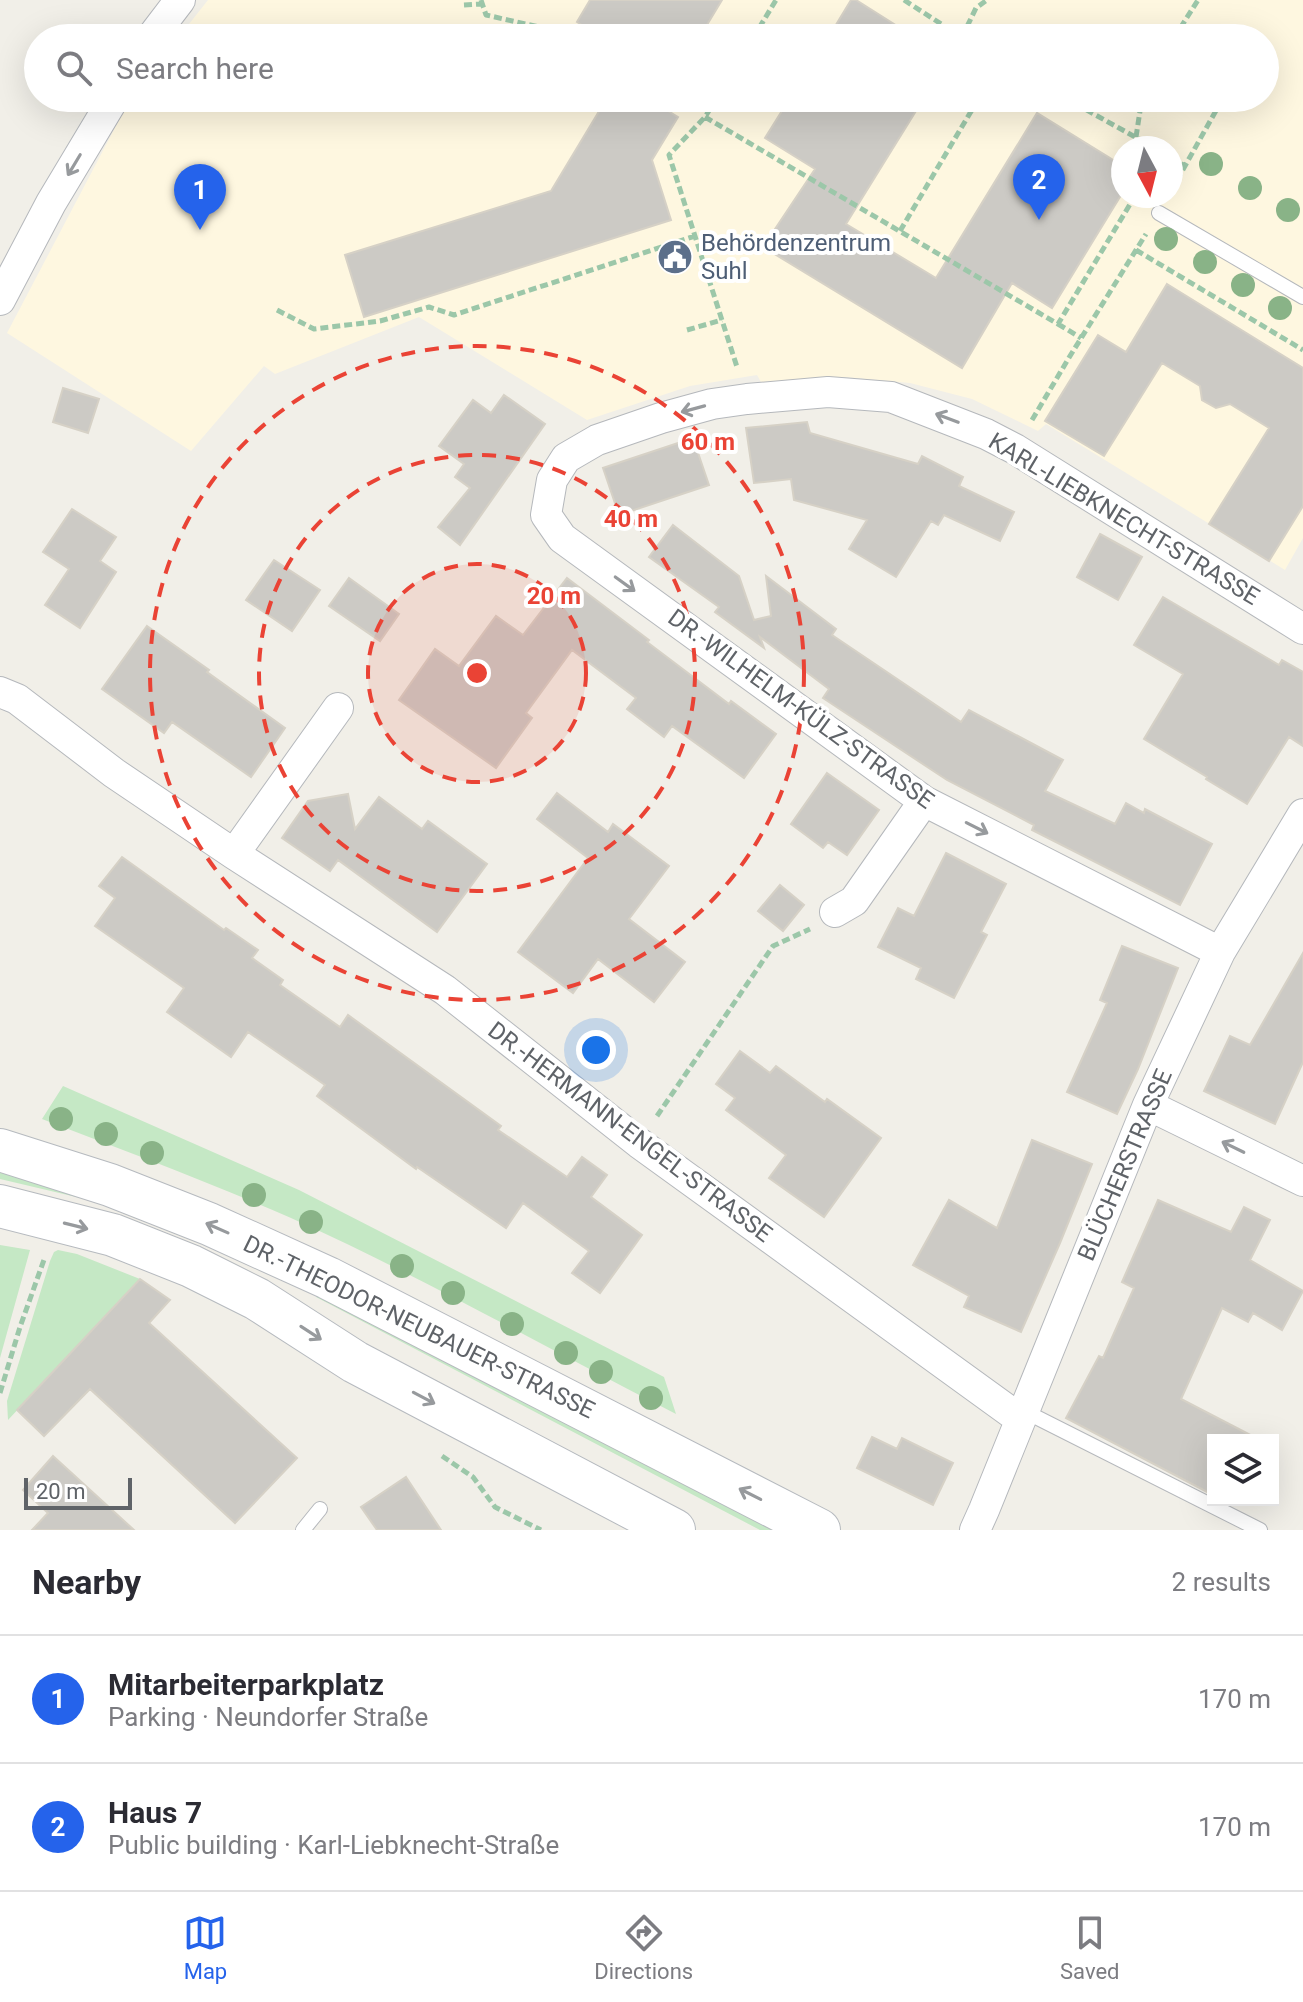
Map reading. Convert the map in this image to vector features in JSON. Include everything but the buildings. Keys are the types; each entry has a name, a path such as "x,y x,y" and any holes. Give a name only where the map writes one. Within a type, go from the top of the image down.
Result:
{"main road":[{"name":"DR.-THEODOR-NEUBAUER-STRASSE","path":"3,1151 110,1185 209,1224 315,1272 819,1530"},
{"path":"0,1206 113,1235 191,1266 257,1299 355,1362 674,1530"}],"street":[{"path":"162,24 180,0"},
{"path":"0,300 51,203 106,112"},
{"name":"KARL-LIEBKNECHT-STRASSE","path":"562,538 546,515 552,480 566,458 597,440 712,404 828,392 891,397 986,434 1028,457 1303,629"},
{"name":"DR.-WILHELM-KÜLZ-STRASSE","path":"562,538 924,801 1220,952"},
{"name":"DR.-HERMANN-ENGEL-STRASSE","path":"0,692 17,699 114,773 234,854 445,990 639,1143 1022,1415"},
{"path":"234,854 338,708"},
{"path":"828,918 854,901 924,801"},
{"name":"BLÜCHERSTRASSE","path":"975,1530 1148,1105 1220,952 1303,814"},
{"path":"1148,1105 1303,1181"}],"lane":[{"path":"1159,213 1303,297"},
{"path":"1022,1415 1260,1530"},
{"path":"303,1530 320,1509"}],"path":[{"path":"761,24 776,0"},
{"path":"904,0 941,24"},
{"path":"967,24 976,8 987,0"},
{"path":"1183,24 1198,0"},
{"path":"464,5 481,2 486,15 526,24"},
{"path":"708,112 669,155 747,399"},
{"path":"900,231 971,112"},
{"path":"1090,112 1134,136"},
{"path":"1136,136 1140,112"},
{"path":"1183,170 1215,112"},
{"path":"705,117 1081,338"},
{"path":"1058,324 1128,208"},
{"path":"277,310 314,329 380,321 429,307 454,315 695,236"},
{"path":"1037,411 1143,239"},
{"path":"1136,250 1303,350"},
{"path":"687,330 722,320"},
{"path":"639,1143 773,946 828,918"},
{"path":"0,1393 49,1244"},
{"path":"436,1452 473,1477 495,1507 541,1530"}],"shaded area":[{"name":"Behördenzentrum Suhl","path":"208,0 1303,0 1303,538 1285,570 1046,424 1038,431 972,399 910,383 845,377 761,382 757,375 690,386 587,420 419,317 275,374 264,366 191,451 7,333 123,112 1279,112 1279,24 189,24"}],"green space":[{"path":"63,1086 299,1190 664,1377 676,1414 437,1289 291,1218 42,1119"},
{"path":"0,1166 89,1200 0,1179"},
{"path":"0,1245 30,1250 0,1358"},
{"path":"58,1250 77,1254 140,1279 8,1420 7,1401 50,1261"},
{"path":"319,1289 777,1530 760,1530 316,1297"}],"place":[{"name":"Haus 7","path":"1039,220"},
{"name":"Mitarbeiterparkplatz","path":"200,230"},
{"name":"Behördenzentrum Suhl","path":"675,257"}]}
